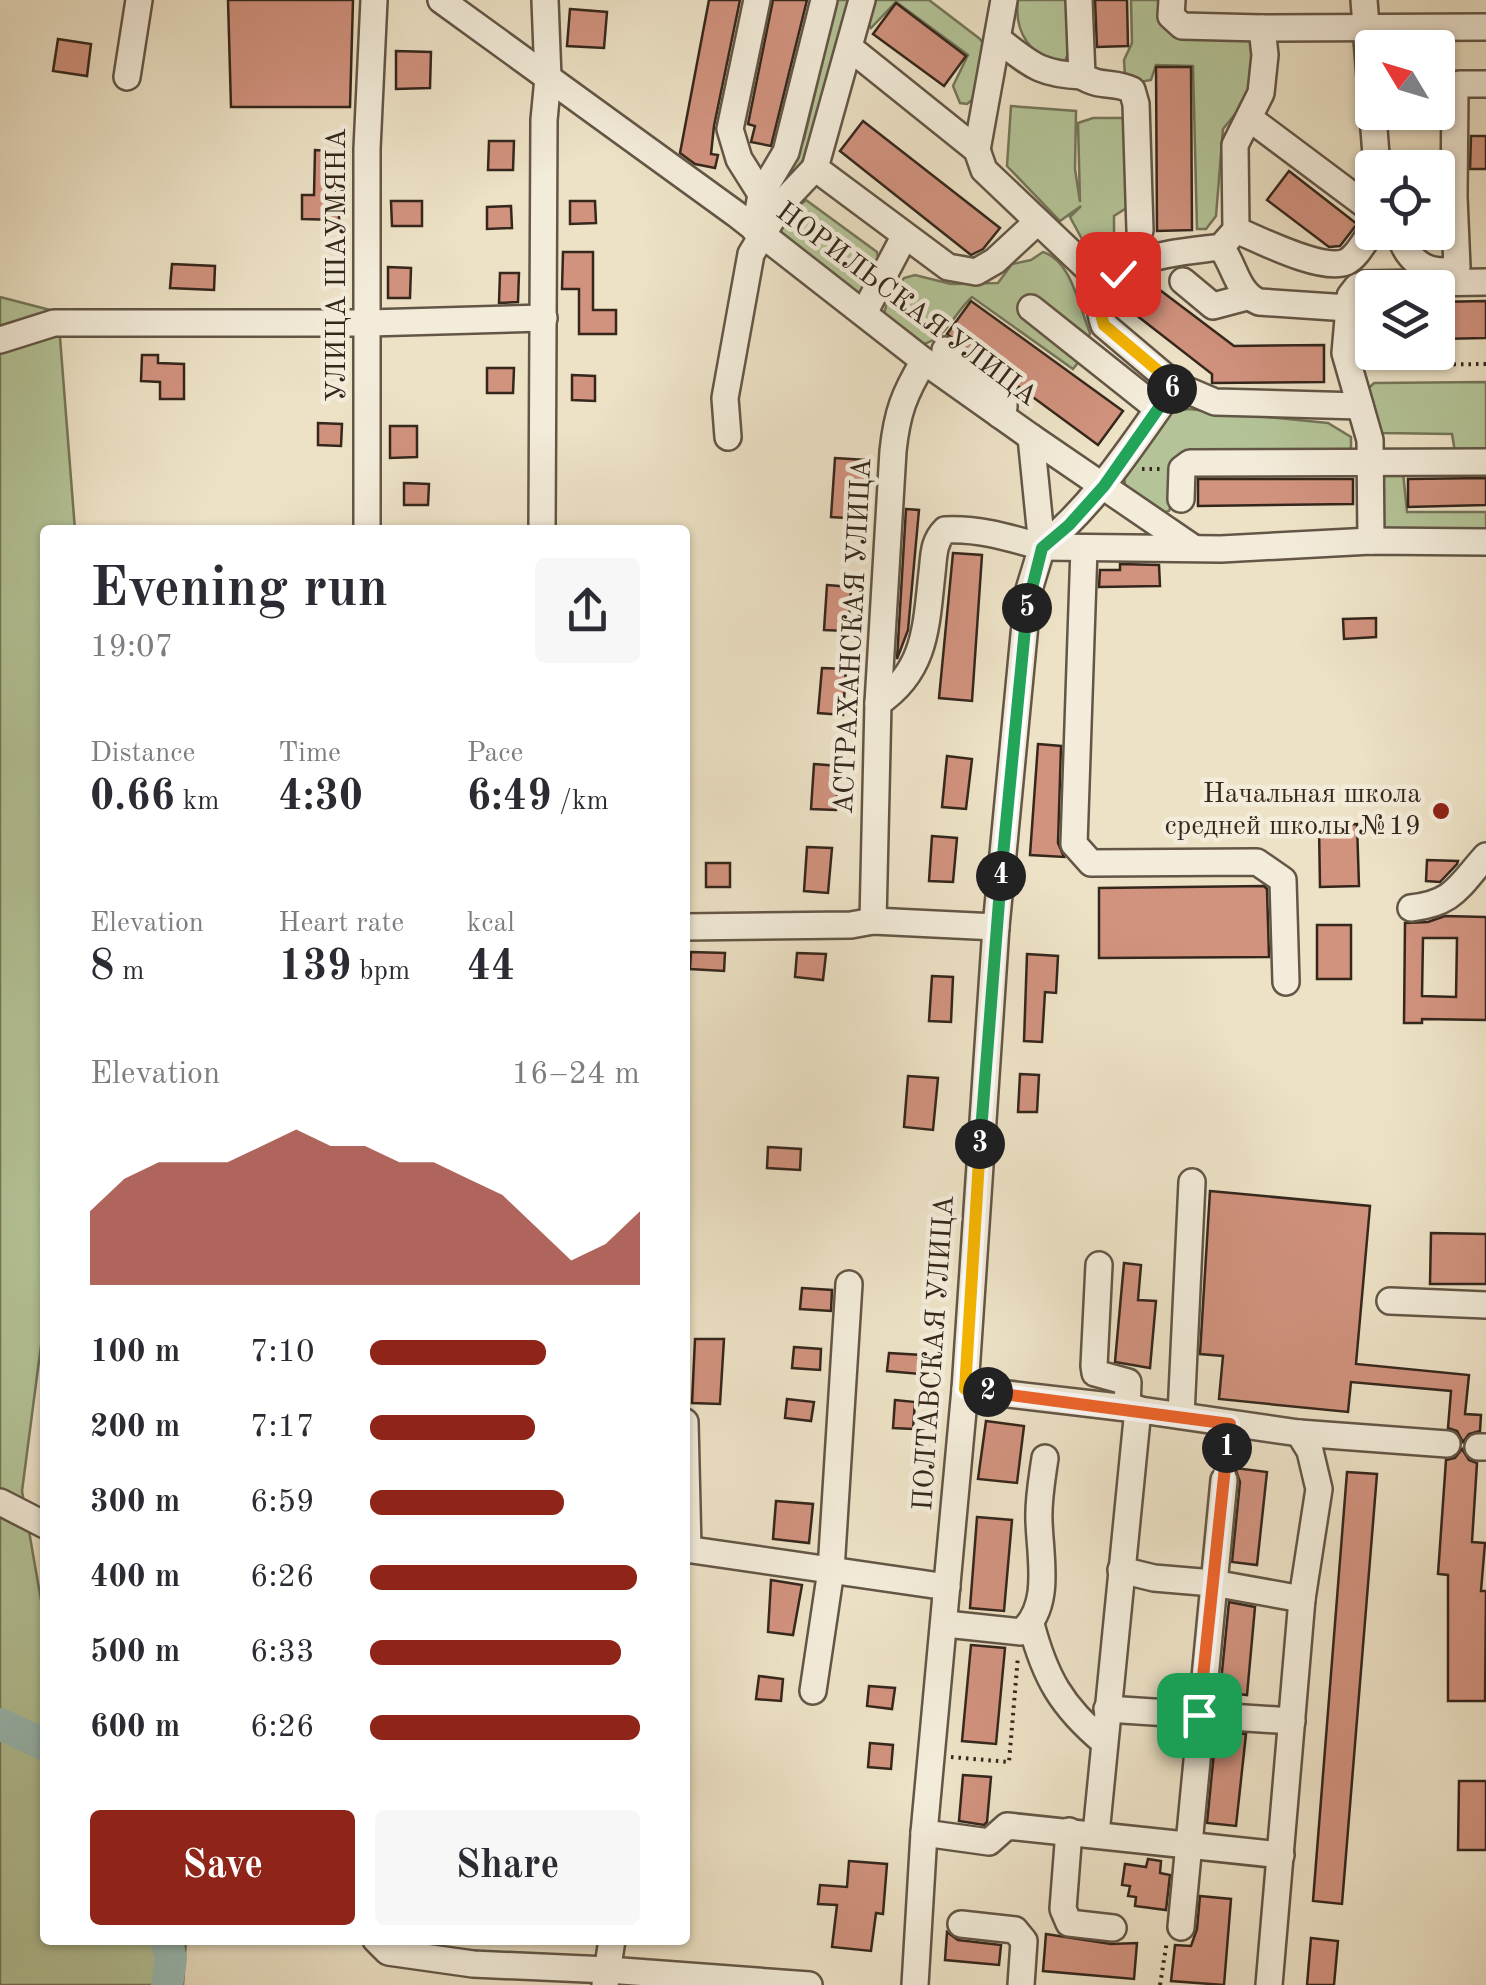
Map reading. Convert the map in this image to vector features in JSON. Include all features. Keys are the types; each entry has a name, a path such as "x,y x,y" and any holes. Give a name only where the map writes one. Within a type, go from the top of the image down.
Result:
{"street":[{"path":"126,77 138,0"},
{"name":"УЛИЦА ШАУМЯНА","path":"367,525 367,148 374,0"},
{"name":"НОРИЛЬСКАЯ УЛИЦА","path":"442,0 759,232 864,314 934,356 1030,437 1042,548"},
{"path":"542,525 544,120 548,78 545,0"},
{"path":"757,0 730,129 738,159 761,194"},
{"path":"728,437 725,398 751,254 759,232 761,194 786,152 824,0"},
{"path":"759,232 815,168 862,0"},
{"path":"1079,0 1082,76"},
{"path":"1172,0 1172,16 1182,26 1486,27"},
{"path":"1364,0 1376,150"},
{"path":"999,3 999,40 977,150 984,170 1106,286"},
{"path":"1247,297 1235,268 1229,238 1236,146 1262,93 1262,28"},
{"path":"999,40 1051,75 1082,76 1094,85 1132,90 1136,104 1140,230"},
{"path":"850,48 977,150"},
{"path":"1455,150 1456,90 1460,84 1486,84"},
{"path":"1249,118 1355,197"},
{"path":"815,168 948,267 976,272 996,260 1036,222"},
{"path":"1407,250 1412,261 1425,268 1445,272 1458,267 1455,214"},
{"path":"864,314 904,237"},
{"path":"1357,250 1348,261 1340,263 1304,258 1229,238 1150,256 1118,274 1106,286 1099,312 1104,325 1175,385 1215,402 1360,406"},
{"path":"1183,281 1213,306 1247,297 1259,302 1348,308"},
{"path":"1371,540 1370,440 1346,366 1348,308 1353,291 1364,284 1486,282"},
{"path":"1031,308 1158,409"},
{"path":"0,340 54,324 544,318"},
{"name":"АСТРАХАНСКАЯ УЛИЦА","path":"873,922 878,703 897,416 906,391 934,356"},
{"path":"1042,548 1069,525 1109,478 1175,385"},
{"path":"1030,437 1109,478 1192,547"},
{"path":"1181,499 1182,468 1190,463 1486,462"},
{"path":"878,703 899,689 914,667 928,610 936,539 945,530 990,533 1042,548 1221,549 1371,540 1486,542"},
{"name":"ПОЛТАВСКАЯ УЛИЦА","path":"915,1985 924,1833 942,1758 953,1624 947,1587 965,1389 996,927 1028,593 1042,548"},
{"path":"1084,548 1074,844 1091,863 1257,862 1284,880 1286,982"},
{"path":"1411,908 1446,900 1486,856"},
{"path":"690,927 873,922 996,927"},
{"path":"1181,1415 1192,1182"},
{"path":"1096,1834 1122,1570 1133,1409 1128,1382 1102,1377 1094,1366 1099,1265"},
{"path":"813,1691 832,1570 849,1284"},
{"path":"1390,1301 1486,1305"},
{"path":"965,1389 1299,1433 1447,1444"},
{"path":"1269,1985 1302,1599 1319,1489 1310,1451 1299,1433"},
{"path":"1045,1458 1039,1519 1042,1582 1026,1628 1054,1691 1104,1742"},
{"path":"1181,1927 1224,1480"},
{"path":"0,1502 40,1522"},
{"path":"690,1550 947,1587"},
{"path":"1122,1570 1302,1599"},
{"path":"958,1674 953,1624 1026,1628"},
{"path":"1108,1709 1292,1721"},
{"path":"942,1758 952,1720"},
{"path":"924,1833 988,1842 1007,1826 1281,1855"},
{"path":"1069,1831 1063,1909 1069,1923 1112,1928"},
{"path":"961,1924 1015,1930 1024,1942 1021,1985"},
{"path":"381,1945 388,1952 606,1977 809,1985"},
{"path":"606,1977 611,1945"}],"path":[{"path":"1346,366 1486,364"},
{"path":"1109,478 1182,468"},
{"path":"942,1758 1009,1762 1026,1628"},
{"path":"1160,1985 1164,1943 1181,1927"}],"green space":[{"path":"837,0 849,0 807,156 767,210 804,139"},
{"path":"874,0 929,0 980,39 985,46 972,100 960,103 953,86 968,55 896,2 871,28 867,22"},
{"path":"1018,0 1071,0 1071,39 1065,61 1042,55 1027,42 1019,22"},
{"path":"1131,0 1163,0 1166,21 1248,39 1251,44 1253,84 1245,102 1223,129 1216,216 1206,229 1197,229 1193,66 1156,65 1151,80 1134,83 1125,77 1124,60 1132,43"},
{"path":"1011,106 1076,111 1075,169 1080,202 1078,123 1093,118 1127,118 1128,207 1114,216 1114,251 1105,252 1082,239 1070,217 1081,206 1060,221 1007,166"},
{"path":"806,200 877,252 879,262 861,296 778,235"},
{"path":"1043,252 1053,257 1068,275 1090,333 1088,340 1021,301 1019,306 1080,360 1073,369 972,297 937,337 921,345 884,314 887,302 904,278 915,275 951,284 998,283 1012,264 1031,260"},
{"path":"0,297 58,312 75,525 40,525 40,1353 22,1491 40,1594 40,1945 186,1945 183,1985 0,1985"},
{"path":"1486,382 1486,454 1455,452 1452,434 1381,433 1375,425 1367,390 1374,383"},
{"path":"1175,410 1328,423 1351,437 1351,447 1347,452 1193,451 1169,511 1165,512 1125,485 1124,475 1166,417"},
{"path":"1382,468 1403,472 1407,512 1486,512 1486,534 1382,534"}],"building":[{"path":"228,0 353,0 350,107 231,107"},
{"path":"709,0 740,0 714,126 711,154 718,155 715,168 695,164 680,153"},
{"path":"773,0 807,0 771,146 751,142 755,126 748,124"},
{"path":"1095,0 1127,0 1128,46 1097,47"},
{"path":"896,3 966,56 944,86 873,34"},
{"path":"570,9 607,12 604,48 567,46"},
{"path":"58,39 91,44 87,76 53,71"},
{"path":"396,51 431,52 430,88 396,89"},
{"path":"1156,67 1191,67 1192,230 1157,231"},
{"path":"863,121 1000,228 983,249 971,255 840,151"},
{"path":"1471,136 1486,136 1486,169 1470,169"},
{"path":"489,141 514,141 513,170 488,170"},
{"path":"315,150 340,152 336,196 340,196 339,220 302,219 302,195 314,195"},
{"path":"1289,171 1355,222 1355,227 1340,246 1329,247 1267,200"},
{"path":"391,201 422,201 422,226 392,226"},
{"path":"570,201 595,201 596,223 570,224"},
{"path":"511,206 512,228 487,229 487,207"},
{"path":"563,252 593,252 593,310 616,310 616,334 579,334 579,289 562,289"},
{"path":"172,264 215,266 214,290 170,288"},
{"path":"388,267 411,268 410,298 388,298"},
{"path":"500,273 519,273 518,302 499,303"},
{"path":"1152,284 1234,346 1324,345 1324,382 1212,383 1212,374 1131,311"},
{"path":"971,301 1123,411 1098,445 947,334"},
{"path":"1486,301 1486,338 1455,339 1455,302"},
{"path":"142,355 158,355 158,363 184,364 184,399 160,399 160,382 141,381"},
{"path":"487,368 514,368 513,393 487,393"},
{"path":"572,375 595,376 595,401 572,400"},
{"path":"318,423 342,424 341,446 318,445"},
{"path":"390,426 417,426 417,457 390,458"},
{"path":"835,458 866,460 862,519 831,517"},
{"path":"1486,478 1486,505 1408,507 1408,479"},
{"path":"1198,479 1353,479 1353,504 1198,506"},
{"path":"404,483 429,484 428,505 404,505"},
{"path":"906,509 919,510 908,630 897,659"},
{"path":"953,553 982,555 972,701 939,698"},
{"path":"1120,564 1159,565 1160,586 1099,587 1100,570 1120,570"},
{"path":"827,585 851,587 848,631 824,630"},
{"path":"1376,618 1376,637 1344,639 1343,619"},
{"path":"822,668 846,669 843,715 818,713"},
{"path":"1038,744 1061,746 1058,843 1064,857 1030,855"},
{"path":"947,756 972,759 966,809 942,807"},
{"path":"814,764 839,766 836,810 811,809"},
{"path":"1357,824 1359,886 1320,887 1319,826"},
{"path":"932,836 957,838 953,882 929,881"},
{"path":"807,847 832,848 828,893 804,891"},
{"path":"1427,860 1458,861 1440,882 1426,881"},
{"path":"706,863 730,863 730,887 706,887"},
{"path":"1264,886 1269,957 1099,958 1099,888"},
{"path":"1445,916 1486,917 1486,1020 1422,1019 1422,1023 1404,1023 1405,923","holes":["1423,938 1457,938 1456,997 1422,996"]},
{"path":"1317,925 1351,925 1351,979 1317,979"},
{"path":"691,952 725,953 724,971 690,969"},
{"path":"797,953 826,954 823,980 795,977"},
{"path":"1027,954 1058,956 1056,993 1045,992 1042,1042 1024,1041"},
{"path":"932,976 953,977 951,1022 929,1021"},
{"path":"1020,1074 1039,1075 1037,1112 1018,1112"},
{"path":"908,1076 938,1078 933,1130 904,1127"},
{"path":"768,1147 801,1149 800,1170 767,1168"},
{"path":"1210,1191 1370,1206 1356,1364 1469,1375 1465,1414 1481,1415 1480,1431 1469,1434 1463,1442 1457,1431 1448,1428 1451,1391 1351,1382 1348,1412 1219,1399 1223,1356 1200,1354"},
{"path":"1431,1233 1486,1234 1486,1284 1430,1284"},
{"path":"1124,1263 1141,1265 1138,1300 1156,1301 1150,1368 1115,1362"},
{"path":"802,1288 832,1290 831,1311 800,1309"},
{"path":"695,1339 724,1339 720,1404 692,1403"},
{"path":"794,1347 821,1349 820,1370 792,1368"},
{"path":"889,1353 922,1355 920,1374 887,1371"},
{"path":"787,1399 814,1402 811,1421 785,1418"},
{"path":"895,1400 915,1402 913,1429 893,1428"},
{"path":"986,1421 1024,1426 1017,1483 978,1479"},
{"path":"1462,1449 1469,1460 1477,1463 1472,1542 1485,1543 1481,1591 1486,1591 1485,1701 1448,1701 1448,1575 1438,1574 1446,1460 1455,1458"},
{"path":"1235,1468 1267,1472 1257,1565 1232,1562 1240,1482"},
{"path":"1347,1472 1377,1474 1342,1904 1313,1901"},
{"path":"776,1501 813,1504 809,1543 773,1539"},
{"path":"977,1517 1012,1520 1004,1611 970,1608"},
{"path":"771,1580 802,1585 793,1635 768,1632"},
{"path":"1229,1602 1255,1607 1247,1695 1220,1692"},
{"path":"971,1645 1005,1648 996,1744 962,1741"},
{"path":"759,1676 783,1679 781,1701 756,1699"},
{"path":"869,1686 895,1688 892,1709 867,1706"},
{"path":"1216,1732 1246,1734 1236,1826 1207,1823"},
{"path":"870,1743 893,1745 891,1769 868,1767"},
{"path":"963,1775 991,1777 984,1825 959,1821"},
{"path":"1459,1781 1486,1781 1486,1850 1458,1850"},
{"path":"1148,1859 1161,1861 1160,1873 1170,1875 1166,1910 1135,1906 1136,1897 1128,1896 1130,1886 1122,1885 1125,1864 1146,1867"},
{"path":"849,1861 887,1864 883,1914 876,1913 871,1951 832,1947 837,1905 818,1904 820,1885 847,1887"},
{"path":"1200,1896 1231,1899 1224,1985 1171,1981 1175,1945 1191,1946"},
{"path":"947,1932 958,1940 1001,1945 999,1965 945,1960"},
{"path":"1046,1934 1111,1944 1137,1943 1134,1979 1043,1971"},
{"path":"1311,1938 1338,1941 1334,1985 1307,1985"}],"waterway":[{"path":"0,1724 40,1743"},
{"path":"167,1945 171,1959 167,1985"}],"place":[{"name":"Начальная школа средней школы №19","path":"1441,811"}],"route":[{"path":"1118,274 1100,299 1104,325 1175,385 1104,486 1042,548 1028,593 996,927 965,1389 1230,1424 1199,1715"}]}
